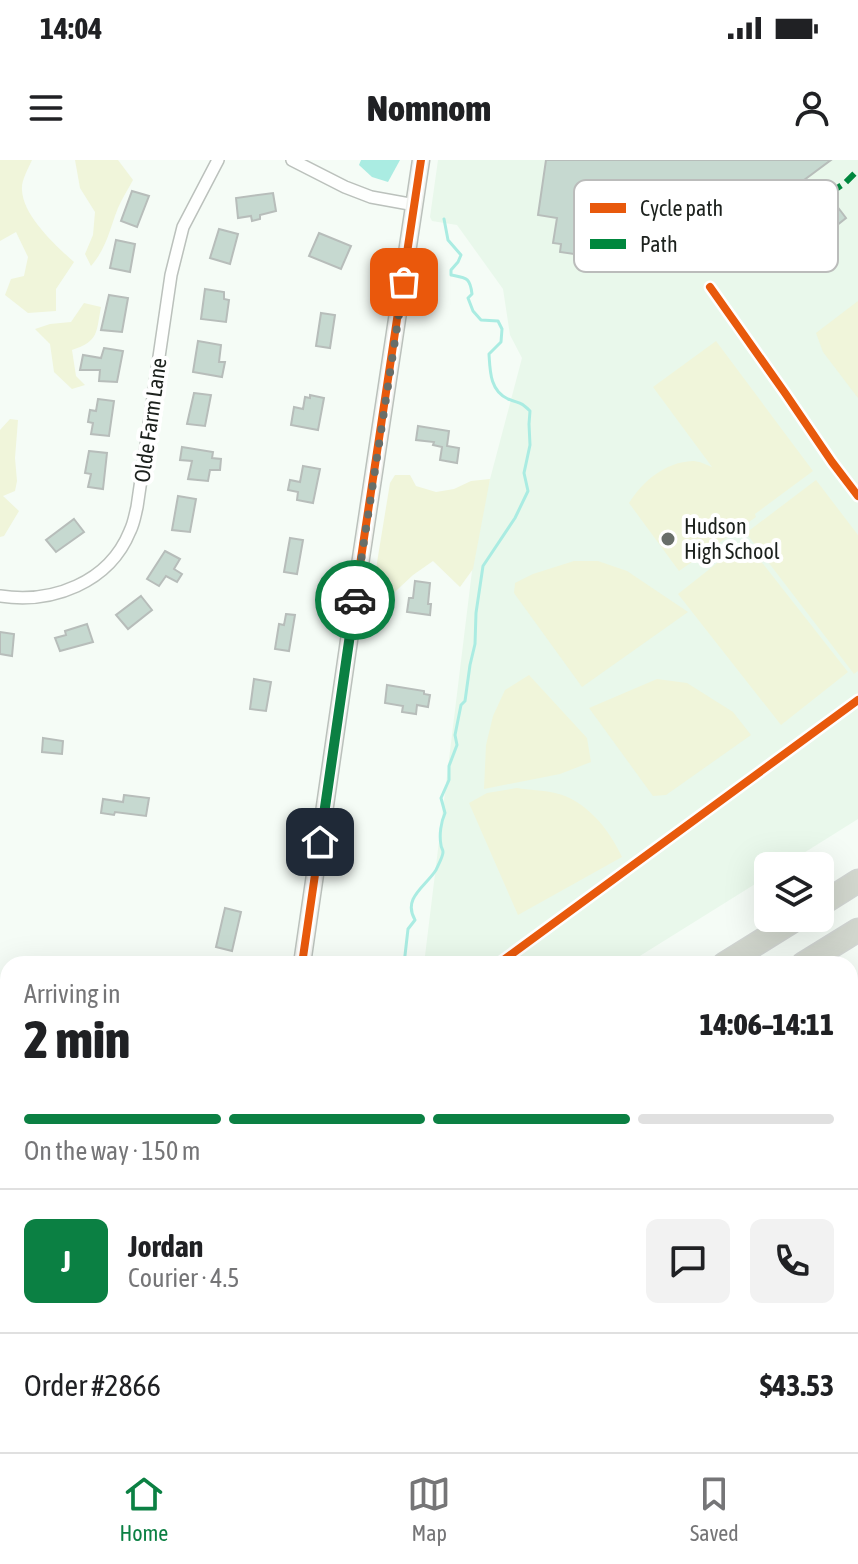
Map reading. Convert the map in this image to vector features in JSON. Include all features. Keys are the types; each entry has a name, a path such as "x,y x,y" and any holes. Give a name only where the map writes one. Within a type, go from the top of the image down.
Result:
{"highway":[{"path":"834,896 858,881"},
{"path":"816,956 858,930"},
{"path":"737,956 775,932"}],"street":[{"name":"Olde Farm Lane","path":"0,596 35,598 67,592 98,574 116,556 131,530 171,275 183,227 218,160"},
{"path":"292,160 364,194 415,205"},
{"path":"303,956 421,160"}],"shaded area":[{"path":"0,160 32,160 22,190 28,210 42,230 74,262 56,289 56,311 28,313 5,295 11,279 24,276 28,257 16,232 0,241"},
{"path":"75,160 118,160 133,180 104,245 91,266 85,254 93,235 95,212 80,188"},
{"name":"Hudson High School","path":"438,160 858,160 858,819 805,852 754,852 754,885 640,956 425,956 472,571 485,498 522,358 510,335 503,289 457,225 432,221"},
{"path":"858,301 858,398 823,352 816,333"},
{"path":"84,303 101,307 95,335 72,350 76,376 85,385 72,389 54,372 50,344 35,329 71,322"},
{"path":"716,341 813,471 755,514 756,517 679,571 629,503 648,480 673,465 693,461 712,467 653,387"},
{"path":"10,419 18,420 17,481 15,491 3,496 19,511 4,536 0,537 0,430"},
{"path":"395,475 410,475 416,486 436,492 454,489 471,481 490,479 473,569 460,587 433,561 384,602 373,587 390,483"},
{"path":"816,480 858,535 858,671 854,674 746,533"},
{"path":"745,541 848,672 781,725 678,594"},
{"path":"574,561 598,561 627,571 688,612 582,687 514,593 515,583"},
{"path":"529,675 587,738 591,762 560,774 484,789 486,745 493,716 505,690"},
{"path":"657,679 687,683 733,712 751,735 666,795 653,796 589,708"},
{"path":"517,788 555,793 577,802 603,826 622,857 518,915 469,803 487,793"}],"water":[{"path":"361,160 400,160 388,182 372,177 359,165"}],"building":[{"path":"546,160 831,160 804,180 574,180 574,254 560,252 561,244 553,243 557,218 538,215"},
{"path":"132,191 149,196 137,227 121,221"},
{"path":"273,193 276,211 260,215 260,219 252,221 251,216 238,218 236,198"},
{"path":"838,208 846,218 838,224"},
{"path":"219,229 238,234 230,264 210,258"},
{"path":"319,233 351,246 341,269 309,256"},
{"path":"116,240 135,244 130,272 110,268"},
{"path":"205,289 224,292 224,299 229,300 226,322 201,319"},
{"path":"109,295 128,298 122,332 101,330"},
{"path":"321,313 335,315 330,348 316,346"},
{"path":"198,341 221,345 219,362 225,362 222,377 193,372"},
{"path":"104,348 123,351 117,382 99,381 100,370 80,370 83,355 101,358"},
{"path":"194,393 211,395 205,426 187,424"},
{"path":"310,395 324,398 318,430 291,425 294,407 303,409 305,397 310,398"},
{"path":"98,399 114,401 109,436 91,434 93,423 88,422 90,410 96,411"},
{"path":"418,426 449,431 447,446 459,448 457,463 440,460 442,447 433,445 434,442 416,440"},
{"path":"182,447 213,452 212,458 221,459 220,470 210,470 208,481 188,479 192,461 180,460"},
{"path":"89,451 107,453 103,489 88,487 91,474 85,473"},
{"path":"303,466 320,469 313,503 297,500 298,492 288,490 290,480 300,482"},
{"path":"178,496 196,499 190,532 172,530"},
{"path":"74,519 84,532 56,552 46,540"},
{"path":"290,538 303,540 297,574 284,572"},
{"path":"165,551 180,559 174,569 182,574 177,582 166,576 159,586 147,579"},
{"path":"415,581 430,583 430,615 407,612"},
{"path":"141,596 152,610 128,629 116,615"},
{"path":"286,614 295,615 289,651 275,649 279,624 284,625"},
{"path":"87,624 93,642 60,651 55,638 66,635 65,631"},
{"path":"0,632 14,634 12,656 0,654"},
{"path":"254,679 271,682 266,711 250,709"},
{"path":"387,685 424,691 424,694 430,695 428,707 417,705 416,714 402,712 403,706 385,703"},
{"path":"43,738 63,741 62,754 42,752"},
{"path":"124,795 149,798 146,816 101,813 103,799 123,802"},
{"path":"225,908 241,912 232,951 216,947"}],"waterway":[{"path":"405,956 408,929 415,920 411,905 413,899 436,870 443,854 440,833 445,813 441,798 449,780 461,705 465,701 483,566 515,518 528,491 524,473 530,445 530,411 502,395 494,386 489,354 501,342 502,329 498,321 481,320 468,298 472,294 470,284 464,278 451,275 461,255 448,240 444,219"}],"marked path":[{"path":"838,188 858,170"}],"cycle path":[{"path":"303,956 421,160"},
{"path":"710,287 858,496"},
{"path":"509,956 858,700"}],"way so far":[{"path":"355,600 404,282"}],"place":[{"name":"Hudson High School","path":"668,539"}],"route":[{"path":"320,842 355,600"}]}
